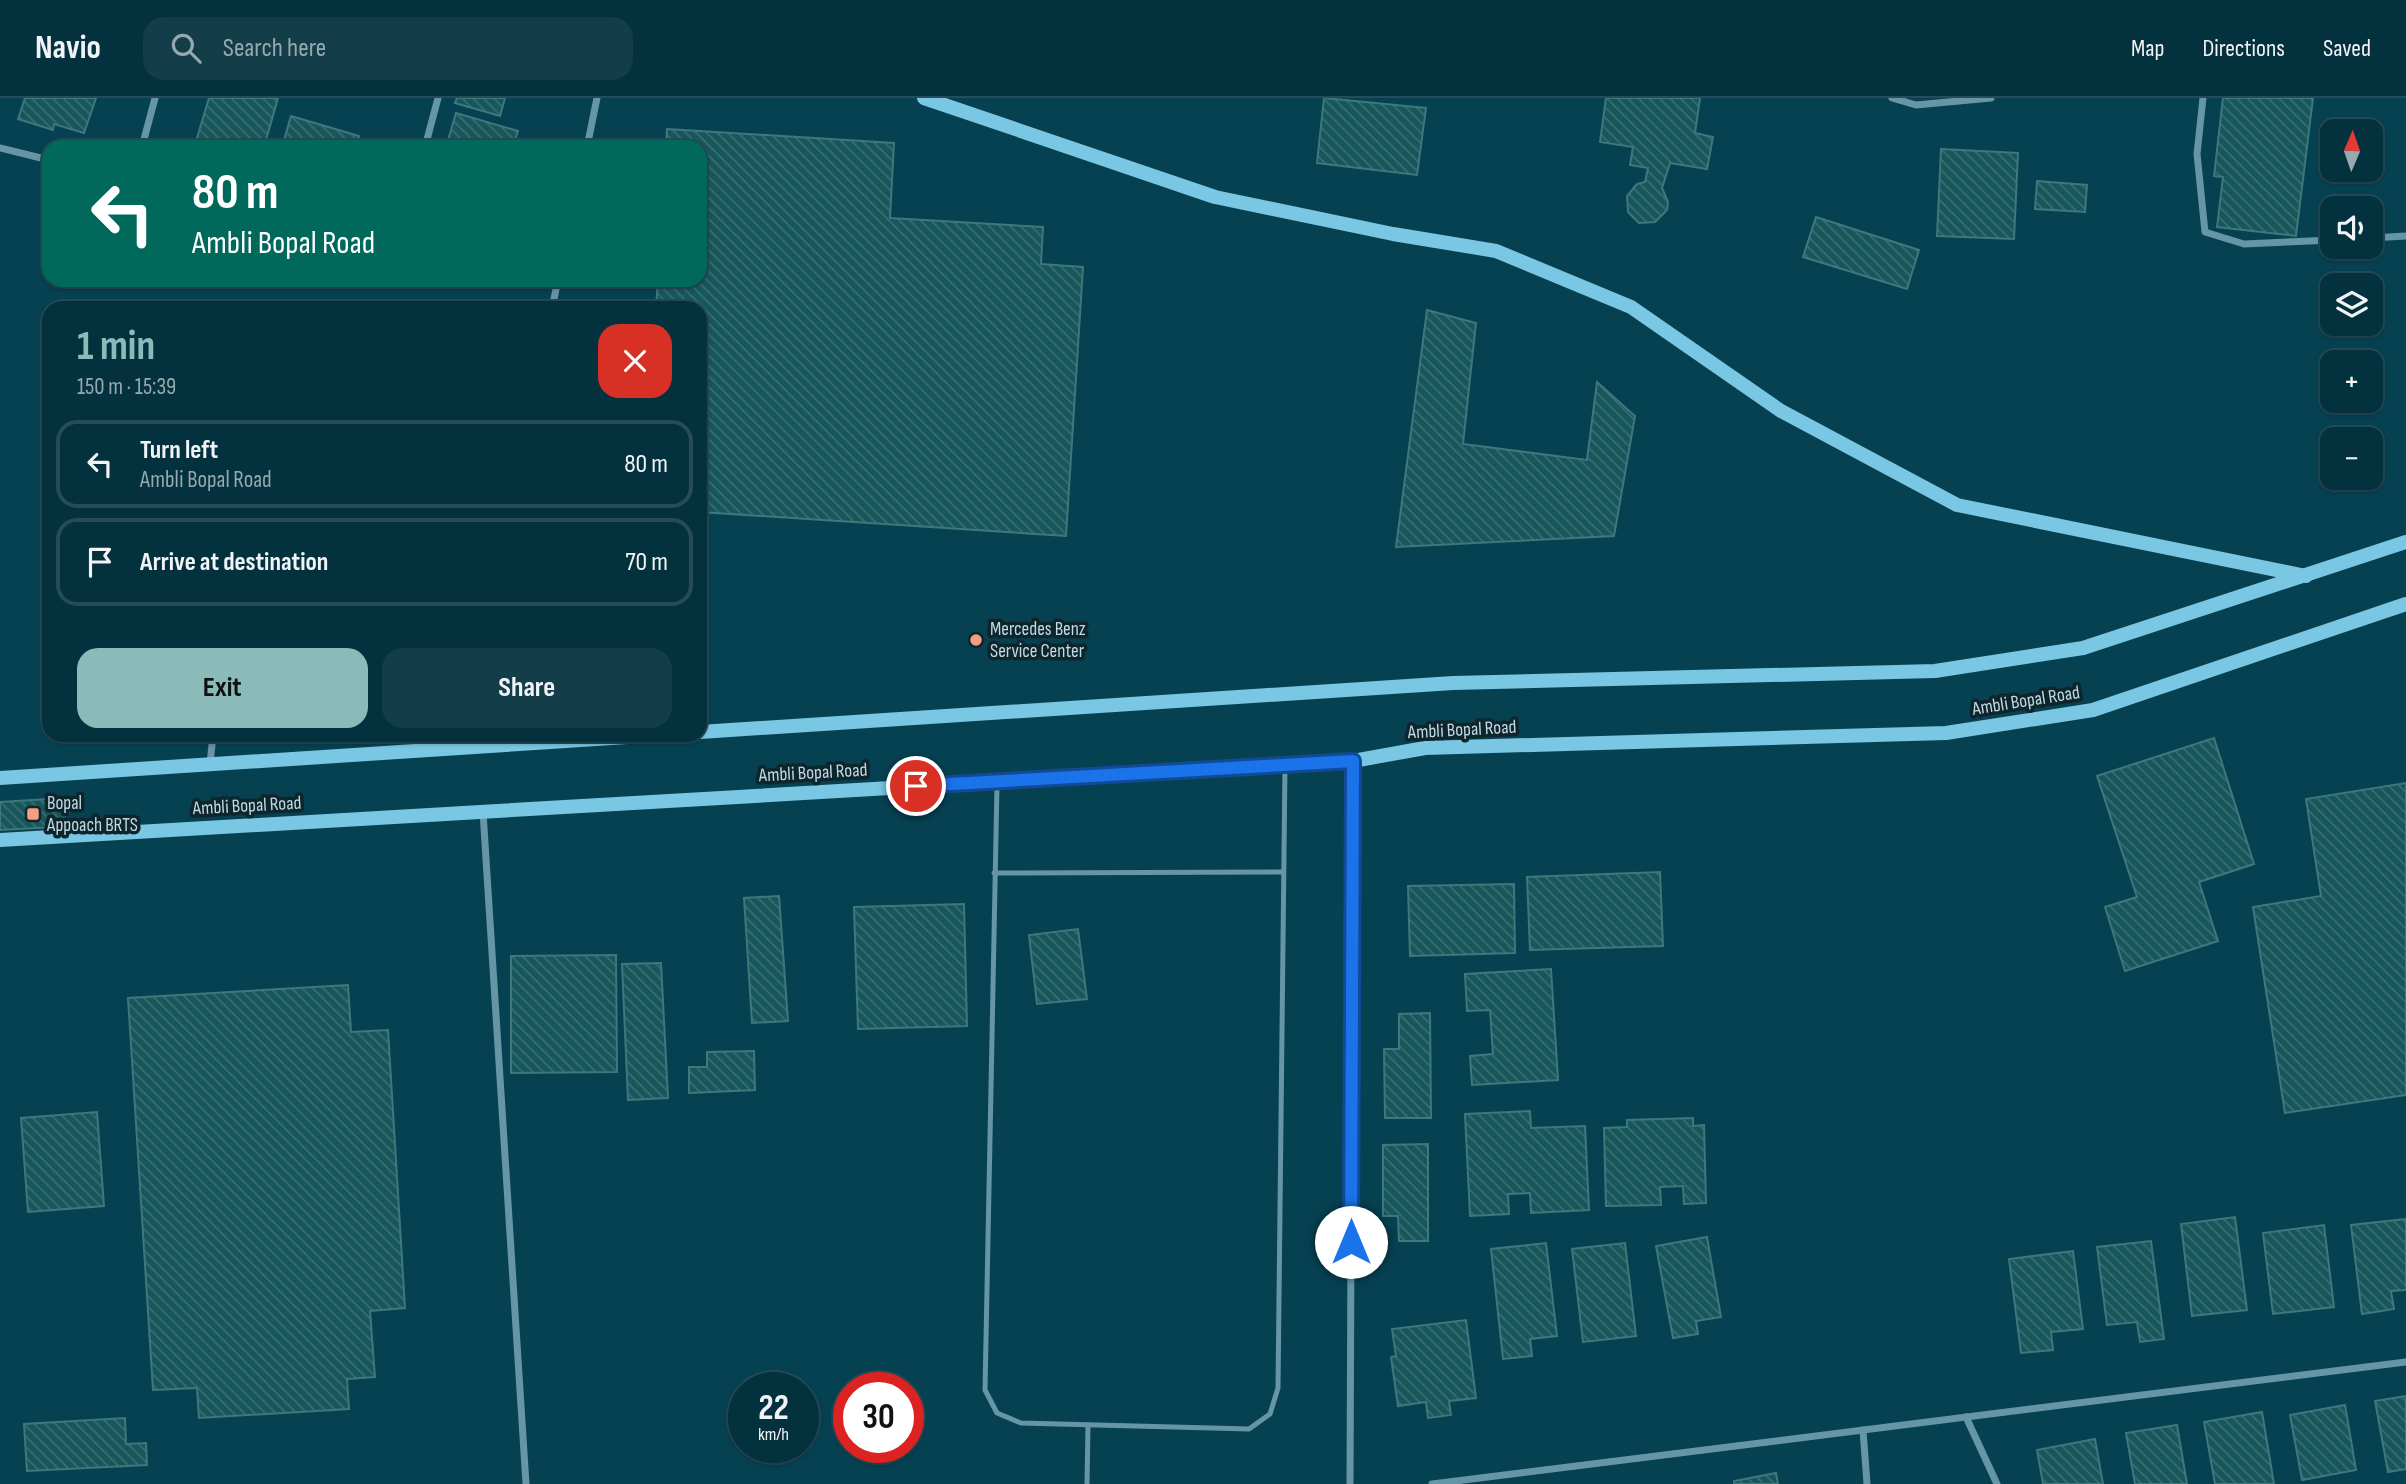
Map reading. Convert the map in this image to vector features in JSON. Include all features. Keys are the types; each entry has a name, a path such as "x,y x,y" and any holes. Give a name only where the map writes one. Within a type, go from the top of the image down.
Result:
{"street":[{"path":"144,140 155,98"},
{"path":"427,140 438,98"},
{"path":"588,140 597,98"},
{"path":"924,98 1215,197 1393,234 1496,251 1631,307 1781,411 1957,505 2307,576"},
{"path":"1892,98 1916,105 1991,98"},
{"path":"2203,98 2197,154 2205,232 2244,244 2320,241"},
{"path":"0,148 42,158"},
{"path":"2383,237 2406,236"},
{"path":"707,732 1453,683 1935,671 2083,648 2406,542"},
{"name":"Ambli Bopal Road","path":"0,840 1353,761 1425,748 1946,733 2093,710 2406,604"},
{"path":"210,764 212,742"},
{"path":"0,778 210,764 446,742"},
{"path":"1350,1484 1353,761"},
{"path":"483,812 526,1484"},
{"path":"1432,1484 2406,1362"},
{"path":"1966,1417 1997,1484"},
{"path":"1863,1430 1867,1484"}],"lane":[{"path":"997,782 985,1390 997,1413 1021,1423 1249,1429 1270,1413 1278,1388 1285,765"},
{"path":"994,873 1283,872"},
{"path":"1087,1484 1088,1425"}],"building":[{"path":"25,98 96,98 84,133 54,124 53,130 18,119"},
{"path":"209,98 278,98 266,140 197,138"},
{"path":"457,98 505,98 500,116 455,103"},
{"path":"1324,98 1426,108 1417,175 1317,163"},
{"path":"1606,98 1700,98 1695,133 1713,137 1707,169 1670,163 1662,188 1668,202 1667,210 1655,222 1639,223 1628,212 1627,196 1637,184 1645,182 1648,168 1630,165 1633,147 1600,142"},
{"path":"2223,98 2313,98 2296,236 2217,227 2223,177 2214,176"},
{"path":"456,113 518,131 515,140 448,140"},
{"path":"291,116 359,136 358,140 284,140"},
{"path":"667,129 894,143 890,218 1043,227 1041,264 1083,267 1066,536 707,512 707,301 656,301 658,287 707,287 707,140 666,140"},
{"path":"1941,149 2018,153 2014,239 1937,236"},
{"path":"2037,181 2087,185 2085,212 2035,209"},
{"path":"1816,217 1919,250 1907,289 1803,257"},
{"path":"1427,310 1476,323 1463,444 1587,460 1597,382 1635,416 1614,536 1396,547"},
{"path":"2214,738 2254,864 2199,882 2218,941 2125,971 2105,907 2137,897 2097,776"},
{"path":"2406,783 2406,1095 2285,1113 2253,907 2321,896 2306,799"},
{"name":"Bopal Appoach BRTS","path":"83,797 55,827 0,830 0,802"},
{"path":"1660,872 1663,946 1530,950 1527,877"},
{"path":"1514,884 1515,953 1410,956 1408,886"},
{"path":"779,896 788,1021 752,1023 744,898"},
{"path":"964,904 967,1026 858,1029 854,907"},
{"path":"1078,929 1087,999 1037,1004 1029,935"},
{"path":"616,955 617,1072 511,1073 511,956"},
{"path":"661,963 668,1098 628,1100 622,964"},
{"path":"1551,969 1558,1080 1472,1085 1470,1056 1493,1054 1490,1010 1467,1011 1465,974"},
{"path":"348,985 351,1032 388,1030 405,1308 370,1311 375,1377 347,1379 349,1409 199,1418 197,1388 153,1390 128,998"},
{"path":"1430,1013 1431,1118 1385,1118 1384,1049 1399,1049 1399,1014"},
{"path":"754,1051 755,1090 689,1093 689,1067 707,1067 707,1052"},
{"path":"1530,1111 1531,1128 1585,1126 1589,1210 1531,1213 1530,1193 1508,1194 1509,1214 1470,1216 1465,1114"},
{"path":"97,1112 104,1206 28,1212 21,1118"},
{"path":"1693,1118 1693,1126 1704,1125 1706,1203 1684,1204 1683,1186 1660,1187 1661,1205 1606,1206 1604,1128 1627,1127 1627,1120"},
{"path":"1428,1144 1428,1241 1399,1241 1398,1216 1383,1216 1383,1145"},
{"path":"2235,1217 2247,1310 2192,1316 2181,1224"},
{"path":"2406,1219 2406,1290 2391,1291 2394,1309 2362,1314 2351,1225"},
{"path":"2324,1225 2334,1307 2273,1314 2263,1233"},
{"path":"1707,1237 1721,1317 1696,1321 1698,1334 1673,1338 1656,1246"},
{"path":"2151,1241 2164,1339 2140,1342 2137,1322 2107,1325 2097,1247"},
{"path":"1546,1243 1557,1336 1530,1339 1532,1356 1503,1359 1491,1249"},
{"path":"1625,1243 1636,1336 1583,1342 1572,1249"},
{"path":"2073,1251 2083,1329 2051,1332 2053,1350 2021,1353 2009,1259"},
{"path":"1466,1320 1476,1398 1449,1401 1451,1415 1428,1418 1426,1402 1398,1406 1391,1357 1396,1356 1392,1329"},
{"path":"2406,1396 2406,1469 2388,1472 2375,1401"},
{"path":"2345,1405 2356,1470 2302,1480 2290,1415"},
{"path":"2262,1412 2274,1484 2215,1484 2204,1422"},
{"path":"125,1418 126,1444 146,1443 147,1465 27,1471 24,1424"},
{"path":"2177,1425 2187,1484 2135,1484 2126,1433"},
{"path":"2095,1439 2103,1484 2043,1484 2037,1450"},
{"path":"1776,1473 1778,1484 1734,1484 1734,1481"}],"place":[{"name":"Mercedes Benz Service Center","path":"976,640"},
{"name":"Bopal Appoach BRTS","path":"33,814"}],"route":[{"path":"916,786 1353,761 1351,1242"}]}
